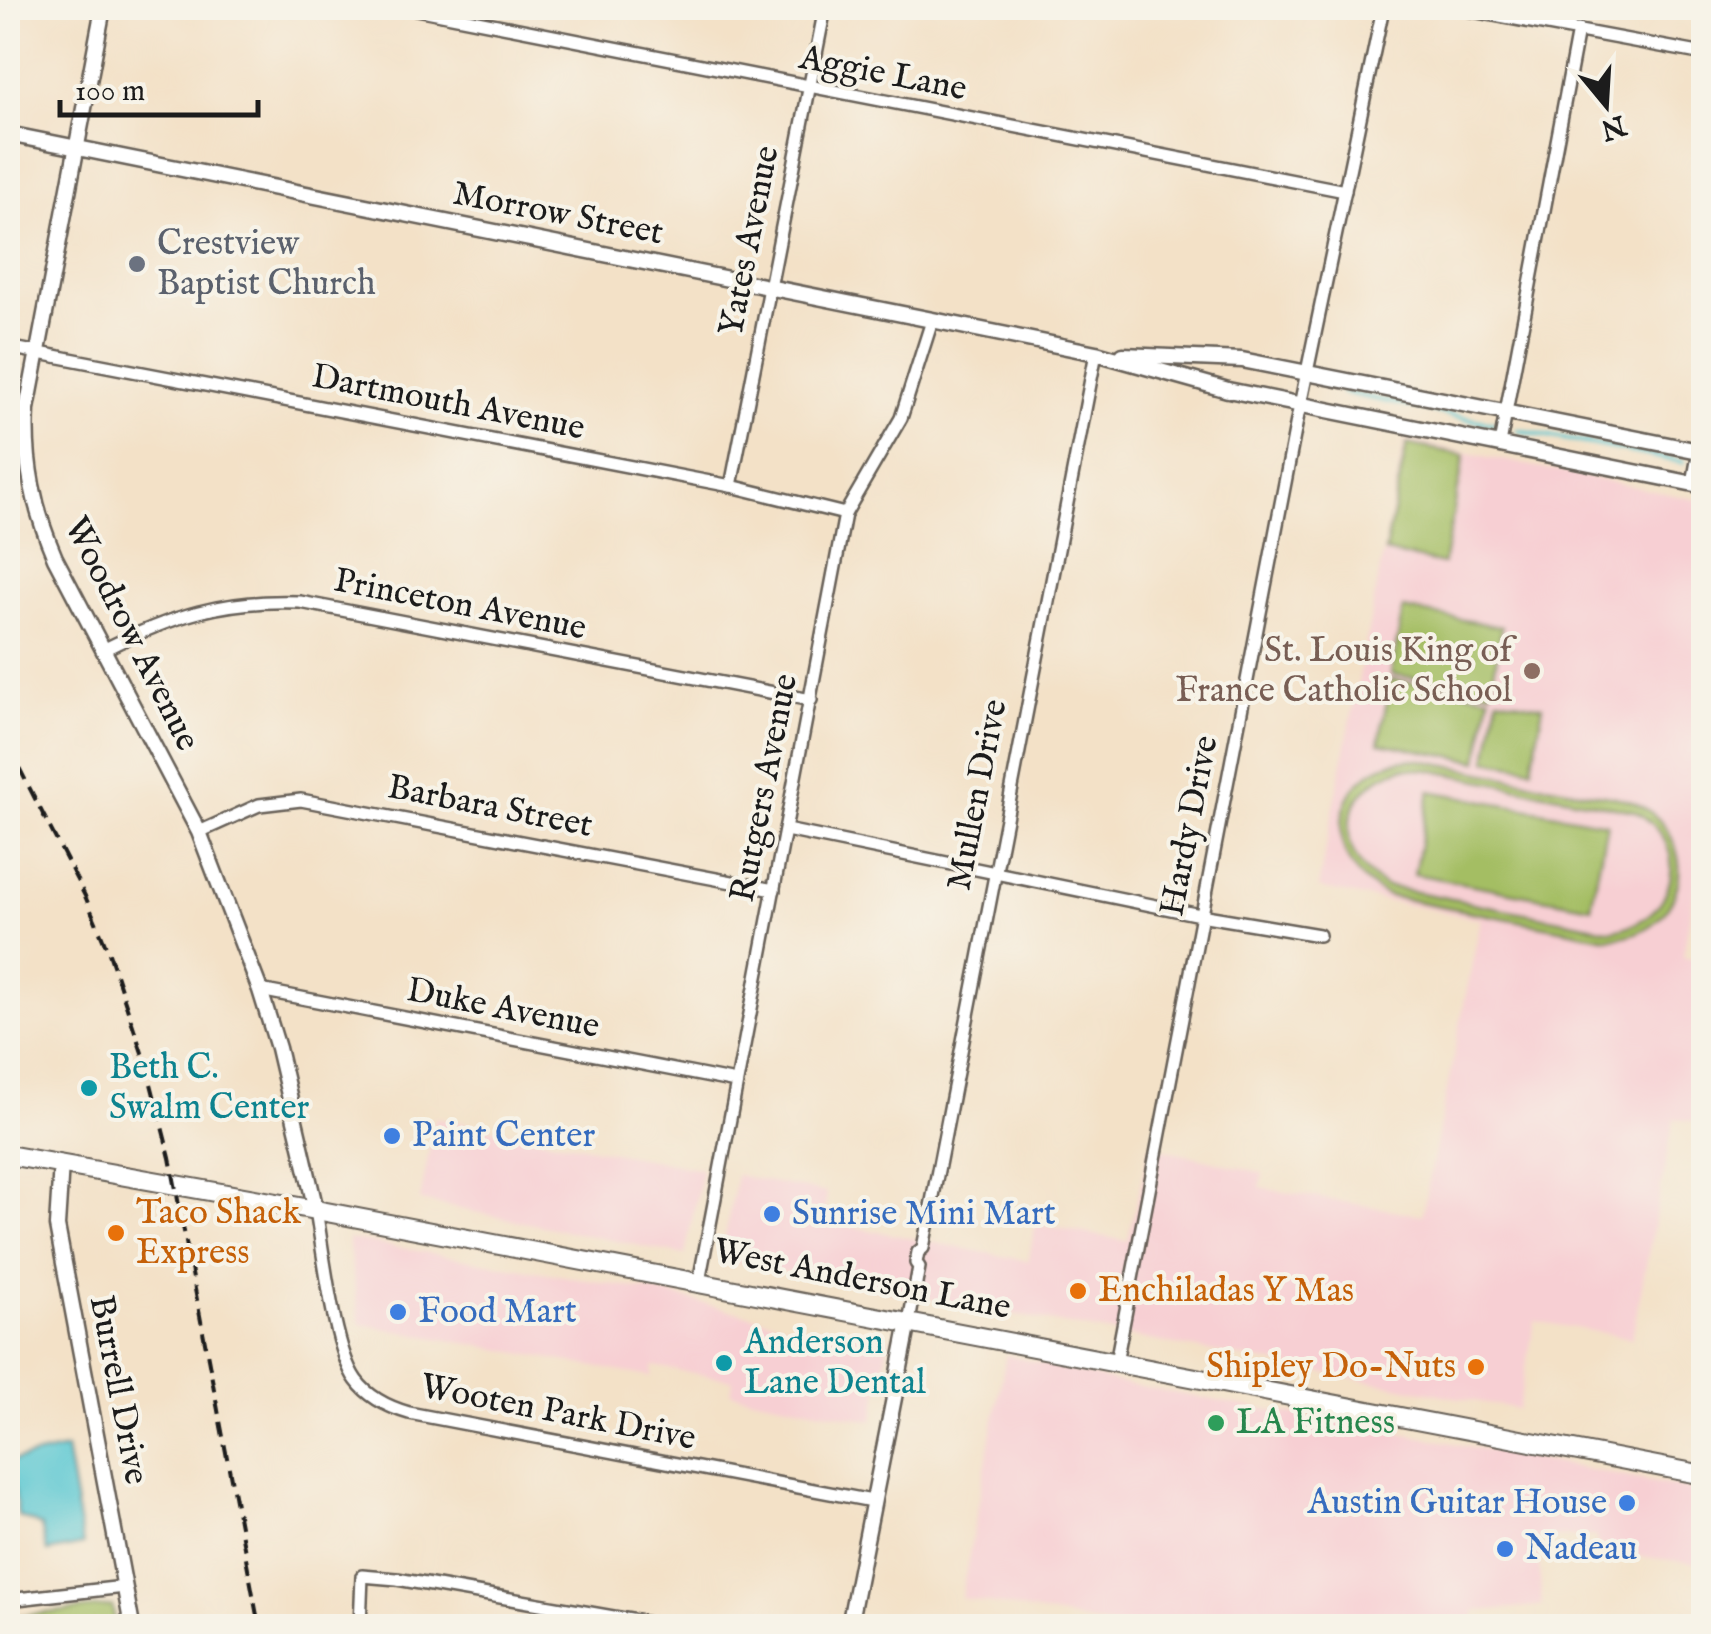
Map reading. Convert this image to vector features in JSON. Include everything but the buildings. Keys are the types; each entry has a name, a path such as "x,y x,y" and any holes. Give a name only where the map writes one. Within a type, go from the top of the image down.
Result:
{"main road":[{"name":"West Anderson Lane","path":"8,1154 699,1282 1704,1476"}],"street":[{"name":"Woodrow Avenue","path":"102,8 26,431 34,498 55,558 199,832 260,990 294,1108 316,1210"},
{"name":"Aggie Lane","path":"412,8 1345,191"},
{"name":"Yates Avenue","path":"731,486 825,8"},
{"name":"Hardy Drive","path":"1116,1362 1306,372 1382,8"},
{"path":"1456,8 1489,11 1704,54"},
{"path":"1500,444 1578,30"},
{"name":"Morrow Street","path":"8,134 1096,354 1228,390 1698,485"},
{"name":"Rutgers Avenue","path":"699,1282 845,514 901,418 932,321"},
{"name":"Dartmouth Avenue","path":"8,347 731,486 845,514"},
{"name":"Morrow Street","path":"1096,354 1242,360 1701,451"},
{"name":"Mullen Drive","path":"849,1626 919,1267 918,1252 923,1248 1096,354"},
{"path":"1698,485 1704,423"},
{"name":"Princeton Avenue","path":"103,650 157,623 204,609 253,602 300,602 811,700"},
{"name":"Barbara Street","path":"199,832 259,805 302,800 774,890"},
{"path":"786,830 1200,915 1319,935"},
{"name":"Duke Avenue","path":"260,990 736,1082"},
{"name":"Burrell Drive","path":"61,1164 57,1226 132,1626"},
{"name":"Wooten Park Drive","path":"316,1210 342,1352 356,1380 378,1401 408,1413 872,1501"},
{"path":"360,1626 362,1576 666,1626"},
{"path":"8,1600 124,1587"}],"shaded area":[{"path":"1405,440 1703,501 1703,842 1683,956 1703,961 1703,1123 1674,1118 1632,1338 1535,1321 1518,1409 721,1260 736,1175 827,1193 823,1221 1028,1261 1036,1224 1127,1241 1150,1146 1263,1173 1260,1188 1422,1215 1481,919 1318,888"},
{"path":"435,1118 702,1169 685,1255 420,1201"},
{"path":"348,1239 663,1293 791,1326 889,1337 873,1421 731,1393 733,1380 653,1366 651,1377 360,1324"},
{"path":"1006,1355 1128,1385 1703,1492 1703,1564 1611,1553 1609,1546 1597,1545 1596,1536 1537,1537 1542,1606 1475,1611 1474,1626 1112,1626 961,1598"}],"green space":[{"path":"1407,444 1465,455 1443,564 1385,552"},
{"path":"1403,609 1502,627 1491,691 1391,674"},
{"path":"1391,679 1490,696 1478,761 1379,743"},
{"path":"1498,698 1543,706 1532,768 1487,760"},
{"path":"1421,760 1639,805 1661,823 1675,847 1679,874 1671,902 1644,929 1607,938 1389,896 1364,880 1349,860 1342,837 1343,813 1352,792 1369,774 1392,763","holes":["1403,768 1634,811 1653,825 1665,842 1671,860 1664,897 1652,912 1634,924 1612,930 1385,886 1355,856 1350,838 1355,804 1382,776"]},
{"path":"1430,791 1607,823 1591,907 1414,874"},
{"path":"112,1606 116,1626 8,1626 8,1617"}],"water":[{"path":"66,1449 83,1545 47,1552 41,1526 18,1516 10,1461"}],"waterway":[{"path":"1342,392 1494,424"},
{"path":"1518,430 1683,462"}],"railway":[{"path":"8,746 85,896 109,953 147,1068 170,1158 259,1626"}],"place":[{"name":"Crestview Baptist Church","path":"137,264"},
{"name":"St. Louis King of France Catholic School","path":"1532,671"},
{"name":"Beth C. Swalm Center","path":"89,1088"},
{"name":"Paint Center","path":"392,1136"},
{"name":"Sunrise Mini Mart","path":"772,1214"},
{"name":"Taco Shack Express","path":"116,1233"},
{"name":"Enchiladas Y Mas","path":"1078,1291"},
{"name":"Food Mart","path":"398,1312"},
{"name":"Anderson Lane Dental","path":"724,1363"},
{"name":"Shipley Do-Nuts","path":"1476,1367"},
{"name":"LA Fitness","path":"1216,1423"},
{"name":"Austin Guitar House","path":"1627,1503"},
{"name":"Nadeau","path":"1505,1549"}]}
